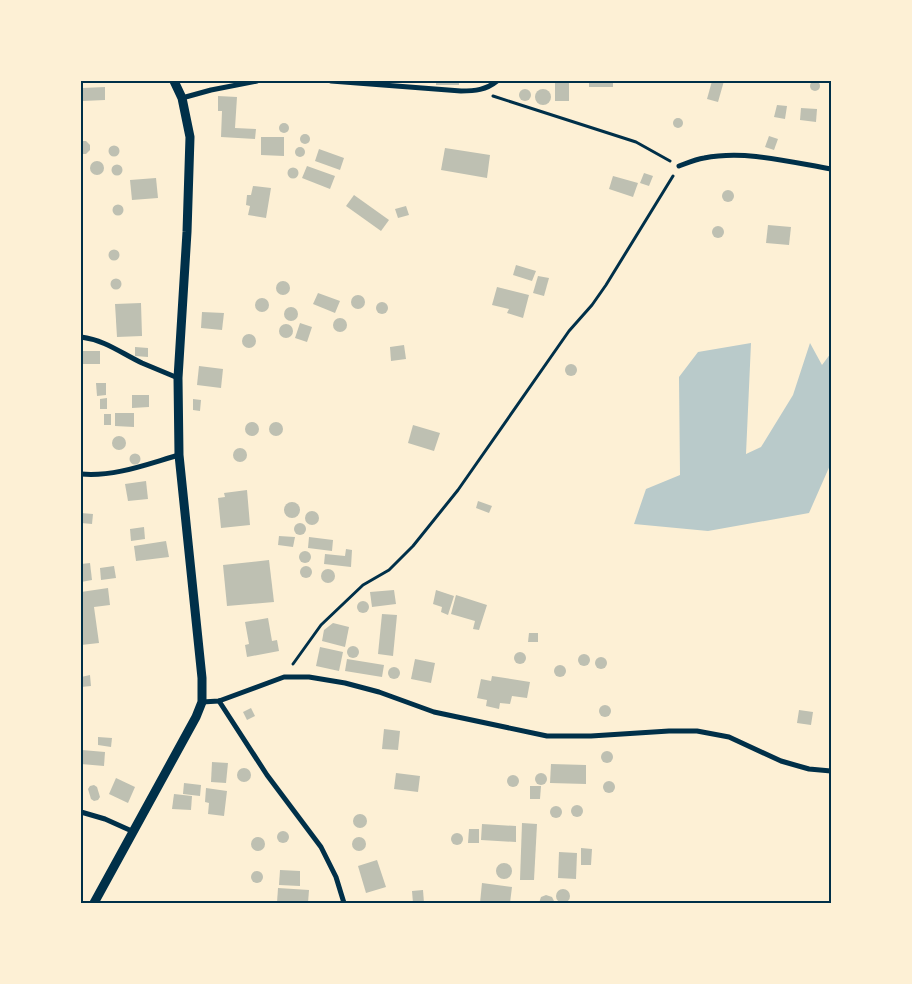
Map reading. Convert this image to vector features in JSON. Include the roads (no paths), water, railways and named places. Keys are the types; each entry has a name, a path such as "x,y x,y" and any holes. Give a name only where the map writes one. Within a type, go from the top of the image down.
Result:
{"street":[{"path":"94,903 196,717 202,702 202,678 179,455 178,378 187,232 190,137 182,98 174,81"},
{"path":"182,98 257,81"},
{"path":"331,81 461,92 488,88 497,81"},
{"path":"678,166 704,158 729,156 773,159 831,169"},
{"path":"81,337 94,339 110,345 141,362 178,378"},
{"path":"81,474 114,473 179,455"},
{"path":"202,702 219,701 284,677 309,677 345,682 434,712 547,736 697,731 729,736 781,761 809,770 831,770"},
{"path":"219,701 267,775 321,847 336,876 344,903"},
{"path":"81,812 105,819 134,832"}]}
